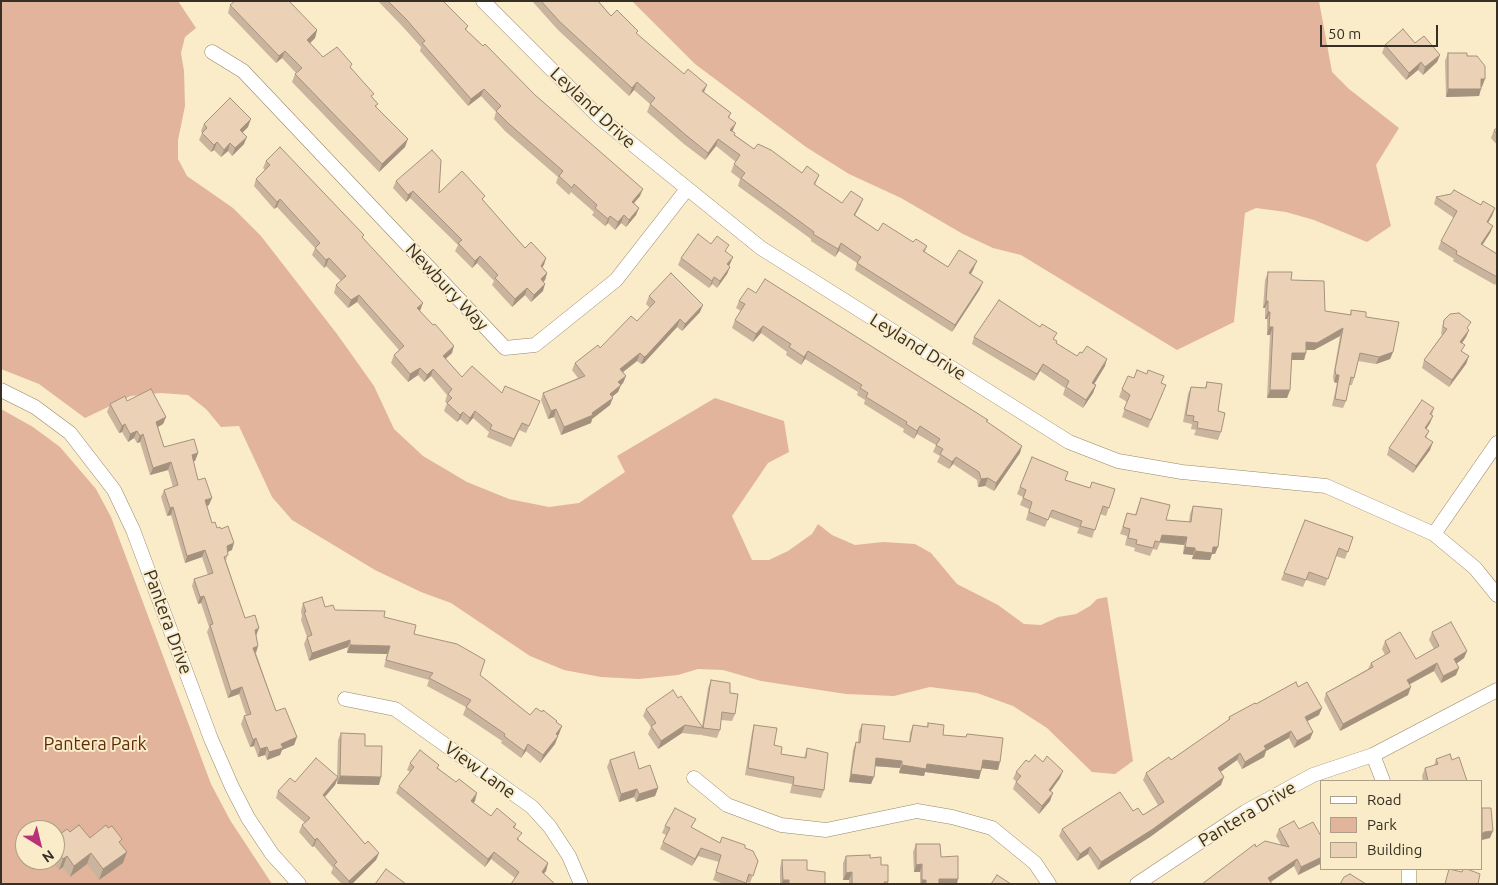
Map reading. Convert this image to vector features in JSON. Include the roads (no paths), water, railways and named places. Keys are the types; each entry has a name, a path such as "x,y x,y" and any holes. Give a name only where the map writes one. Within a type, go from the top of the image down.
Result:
{"street":[{"name":"Leyland Drive","path":"484,1 600,118 761,248 1069,442 1118,461 1182,472 1326,486 1434,534 1475,568 1497,595"},
{"name":"Newbury Way","path":"212,52 243,71 506,348 535,345 616,280 687,189"},
{"name":"Pantera Drive","path":"1,390 36,407 70,433 114,490 134,530 211,739 232,787 248,818 267,847 299,884"},
{"path":"1434,534 1497,443"},
{"name":"Pantera Drive","path":"1137,884 1246,812 1313,775 1374,755 1497,690"},
{"name":"View Lane","path":"345,699 395,709 532,807 550,827 569,856 581,884"},
{"path":"1374,755 1383,780"},
{"path":"694,778 727,805 781,825 826,830 917,811 952,817 992,828 1034,863 1049,884"},
{"path":"1409,870 1409,884"}],"park label":[{"name":"Pantera Park","path":"95,744"}]}
